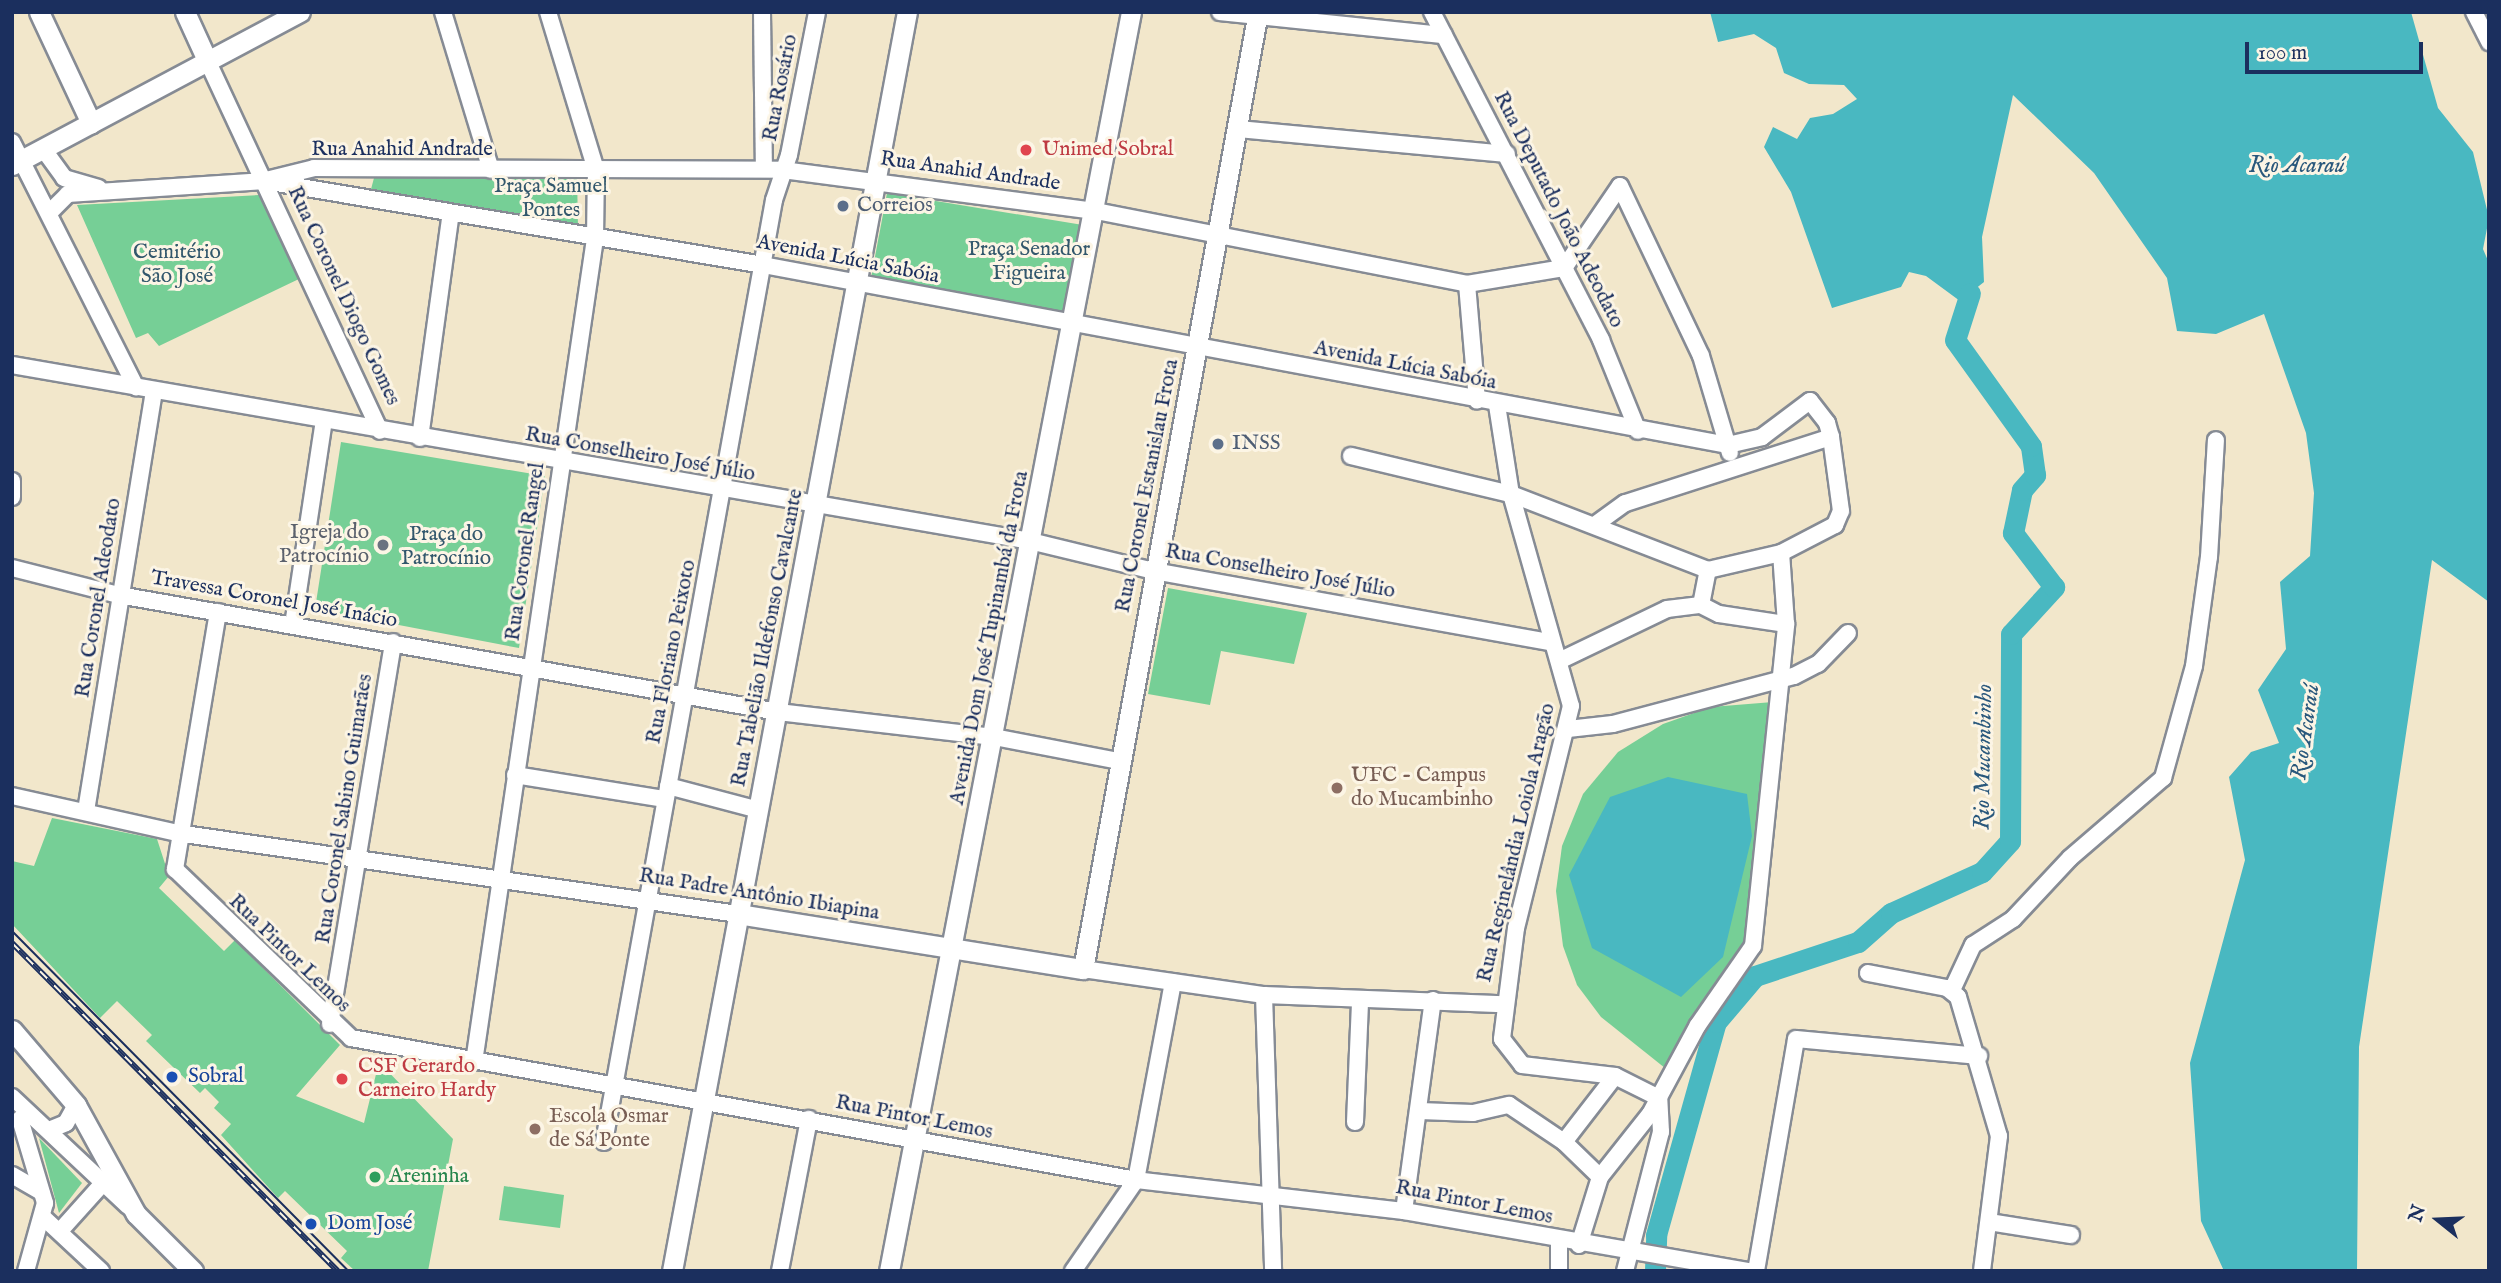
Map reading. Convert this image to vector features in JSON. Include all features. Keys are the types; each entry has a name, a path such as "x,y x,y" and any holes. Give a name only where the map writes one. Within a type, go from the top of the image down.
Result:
{"main road":[{"path":"40,12 92,123"},
{"path":"185,12 208,60"},
{"path":"17,162 300,12"},
{"name":"Rua Tabelião Ildefonso Cavalcante","path":"672,1271 907,12"},
{"name":"Avenida Dom José Tupinambá da Frota","path":"889,1271 955,950 1030,541 1096,211 1131,12"},
{"name":"Rua Coronel Estanislau Frota","path":"1083,969 1154,571 1220,235 1257,15"},
{"name":"Rua Padre Antônio Ibiapina","path":"738,914 1083,969"},
{"path":"12,1030 76,1105 136,1214 194,1271"}],"street":[{"path":"443,12 491,170"},
{"name":"Rua Coronel Rangel","path":"474,1062 595,239 596,170 548,12"},
{"path":"762,12 764,169"},
{"name":"Rua Rosário","path":"783,170 817,12"},
{"path":"1220,12 1444,35"},
{"name":"Rua Deputado João Adeodato","path":"1432,12 1564,268 1638,431"},
{"path":"2474,12 2489,42"},
{"name":"Rua Coronel Diogo Gomes","path":"208,60 380,430"},
{"path":"1238,129 1507,155"},
{"path":"12,142 17,162 50,212 136,388"},
{"name":"Avenida Lúcia Sabóia","path":"44,150 64,178 112,192"},
{"path":"314,168 314,194"},
{"name":"Rua Anahid Andrade","path":"265,181 314,168 783,170 876,179 1096,211 1467,284 1564,268"},
{"name":"Rua Floriano Peixoto","path":"604,1142 644,898 725,491 763,265 783,170"},
{"name":"Avenida Lúcia Sabóia","path":"50,212 68,194 265,181 314,194 451,213 763,265 858,285 1074,322 1199,349 1497,405 1728,445 1762,437 1810,401 1818,405 1831,437"},
{"path":"1564,268 1620,186 1701,356 1733,469"},
{"path":"420,438 451,213"},
{"path":"1467,284 1477,401"},
{"name":"Rua Conselheiro José Júlio","path":"12,365 560,463 1030,541 1154,571 1549,642"},
{"name":"Rua Coronel Adeodato","path":"86,811 154,392"},
{"name":"Rua Reginelândia Loiola Aragão","path":"1497,405 1511,494 1549,642 1559,661 1571,698 1568,729 1532,858 1503,1004 1504,1046 1522,1065 1615,1076 1659,1098"},
{"path":"293,625 324,421"},
{"path":"1351,456 1511,494 1708,570 1781,552 1819,537 1838,518 1831,437 1625,503 1595,525"},
{"path":"1982,1271 1999,1136 1979,1056 1952,990 1973,945 2020,913 2070,858 2163,778 2193,666 2209,557 2216,440"},
{"path":"12,481 12,496"},
{"path":"1579,1245 1600,1177 1650,1114 1698,1025 1753,946 1777,679 1786,624 1781,552"},
{"name":"Travessa Coronel José Inácio","path":"12,568 119,595 778,712 994,737 1119,761"},
{"path":"1701,605 1708,570"},
{"path":"1559,661 1655,611 1701,605 1718,614 1786,624"},
{"name":"Rua Pintor Lemos","path":"218,612 174,861 180,877 330,1024 362,1041 704,1107 809,1119 1136,1180 1269,1191 1404,1211 1579,1245 1626,1250 1674,1262 1749,1271"},
{"path":"1568,729 1614,724 1777,679 1818,664 1848,633"},
{"name":"Rua Coronel Sabino Guimarães","path":"330,1024 393,642"},
{"path":"515,775 666,792 759,810"},
{"name":"Rua Padre Antônio Ibiapina","path":"12,796 177,833 499,882 644,898 738,914"},
{"name":"Rua Padre Antônio Ibiapina","path":"1083,969 1264,995 1360,1002 1433,1000 1503,1004"},
{"path":"1868,973 1952,990"},
{"path":"1073,1271 1136,1180 1173,982"},
{"path":"1264,995 1273,1271"},
{"path":"1404,1211 1420,1111 1433,1000"},
{"path":"1355,1122 1360,1002"},
{"path":"1756,1271 1792,1044 1802,1036 1979,1056"},
{"path":"1564,1142 1615,1076"},
{"path":"12,1097 41,1192 44,1218 26,1271"},
{"path":"1625,1271 1626,1250 1661,1132 1659,1098"},
{"path":"49,1130 66,1123 76,1105"},
{"path":"1420,1111 1473,1113 1509,1105 1564,1142 1600,1177"},
{"path":"20,1119 49,1130 136,1214"},
{"path":"780,1271 809,1119"},
{"path":"12,1175 41,1192"},
{"path":"60,1231 103,1183"},
{"path":"44,1218 100,1271"},
{"path":"1989,1222 2071,1235"},
{"path":"1559,1240 1559,1271"}],"green space":[{"name":"Praça Samuel Pontes","path":"577,173 578,229 370,193 374,178"},
{"name":"Praça Senador Figueira","path":"887,193 1083,225 1069,315 871,278"},
{"name":"Cemitério São José","path":"259,195 301,278 159,346 148,333 136,338 77,205"},
{"name":"Praça do Patrocínio","path":"341,442 545,476 519,648 315,609"},
{"path":"1168,588 1307,613 1294,664 1221,651 1210,705 1148,694"},
{"path":"1773,702 1757,924 1670,1072 1601,1017 1577,985 1563,946 1556,891 1562,846 1583,794 1618,752 1663,724 1711,707"},
{"path":"52,818 157,839 169,876 159,888 224,951 235,940 340,1045 296,1096 364,1123 379,1062 453,1139 428,1271 355,1271 341,1258 347,1251 285,1191 278,1198 221,1135 231,1124 214,1108 219,1102 205,1088 200,1093 146,1041 152,1035 117,1001 100,1018 12,924 12,861 34,866"},
{"path":"39,1138 82,1183 59,1213"},
{"path":"504,1186 564,1195 560,1228 499,1220"}],"water":[{"name":"Rio Acaraú","path":"1710,12 2411,12 2438,108 2473,152 2489,218 2483,249 2489,263 2489,602 2432,560 2359,1047 2357,1271 2224,1271 2201,1221 2190,1063 2245,860 2229,777 2251,752 2279,743 2258,690 2286,649 2280,582 2310,556 2314,493 2306,433 2264,314 2216,334 2177,331 2167,278 2094,173 2013,95 1982,237 1984,282 1960,301 1926,276 1909,272 1901,287 1832,308 1791,192 1764,147 1773,127 1797,139 1810,118 1833,114 1857,99 1844,85 1809,84 1784,73 1776,48 1754,34 1718,42"},
{"path":"1668,777 1747,794 1752,836 1723,957 1681,997 1592,948 1569,875 1610,797"}],"waterway":[{"name":"Rio Mucambinho","path":"1655,1271 1656,1235 1716,1022 1755,976 1858,942 1891,913 1982,872 2010,841 2011,634 2054,587 2013,533 2022,490 2035,475 2031,446 1955,340 1970,293"}],"tram line":[{"path":"12,931 349,1271"}],"railway":[{"path":"12,943 338,1271"}],"place":[{"name":"Unimed Sobral","path":"1026,150"},
{"name":"Correios","path":"843,206"},
{"name":"INSS","path":"1218,444"},
{"name":"Igreja do Patrocínio","path":"383,545"},
{"name":"UFC - Campus do Mucambinho","path":"1337,788"},
{"name":"Sobral","path":"172,1077"},
{"name":"CSF Gerardo Carneiro Hardy","path":"342,1079"},
{"name":"Escola Osmar de Sá Ponte","path":"535,1129"},
{"name":"Areninha","path":"375,1177"},
{"name":"Dom José","path":"311,1224"}]}
